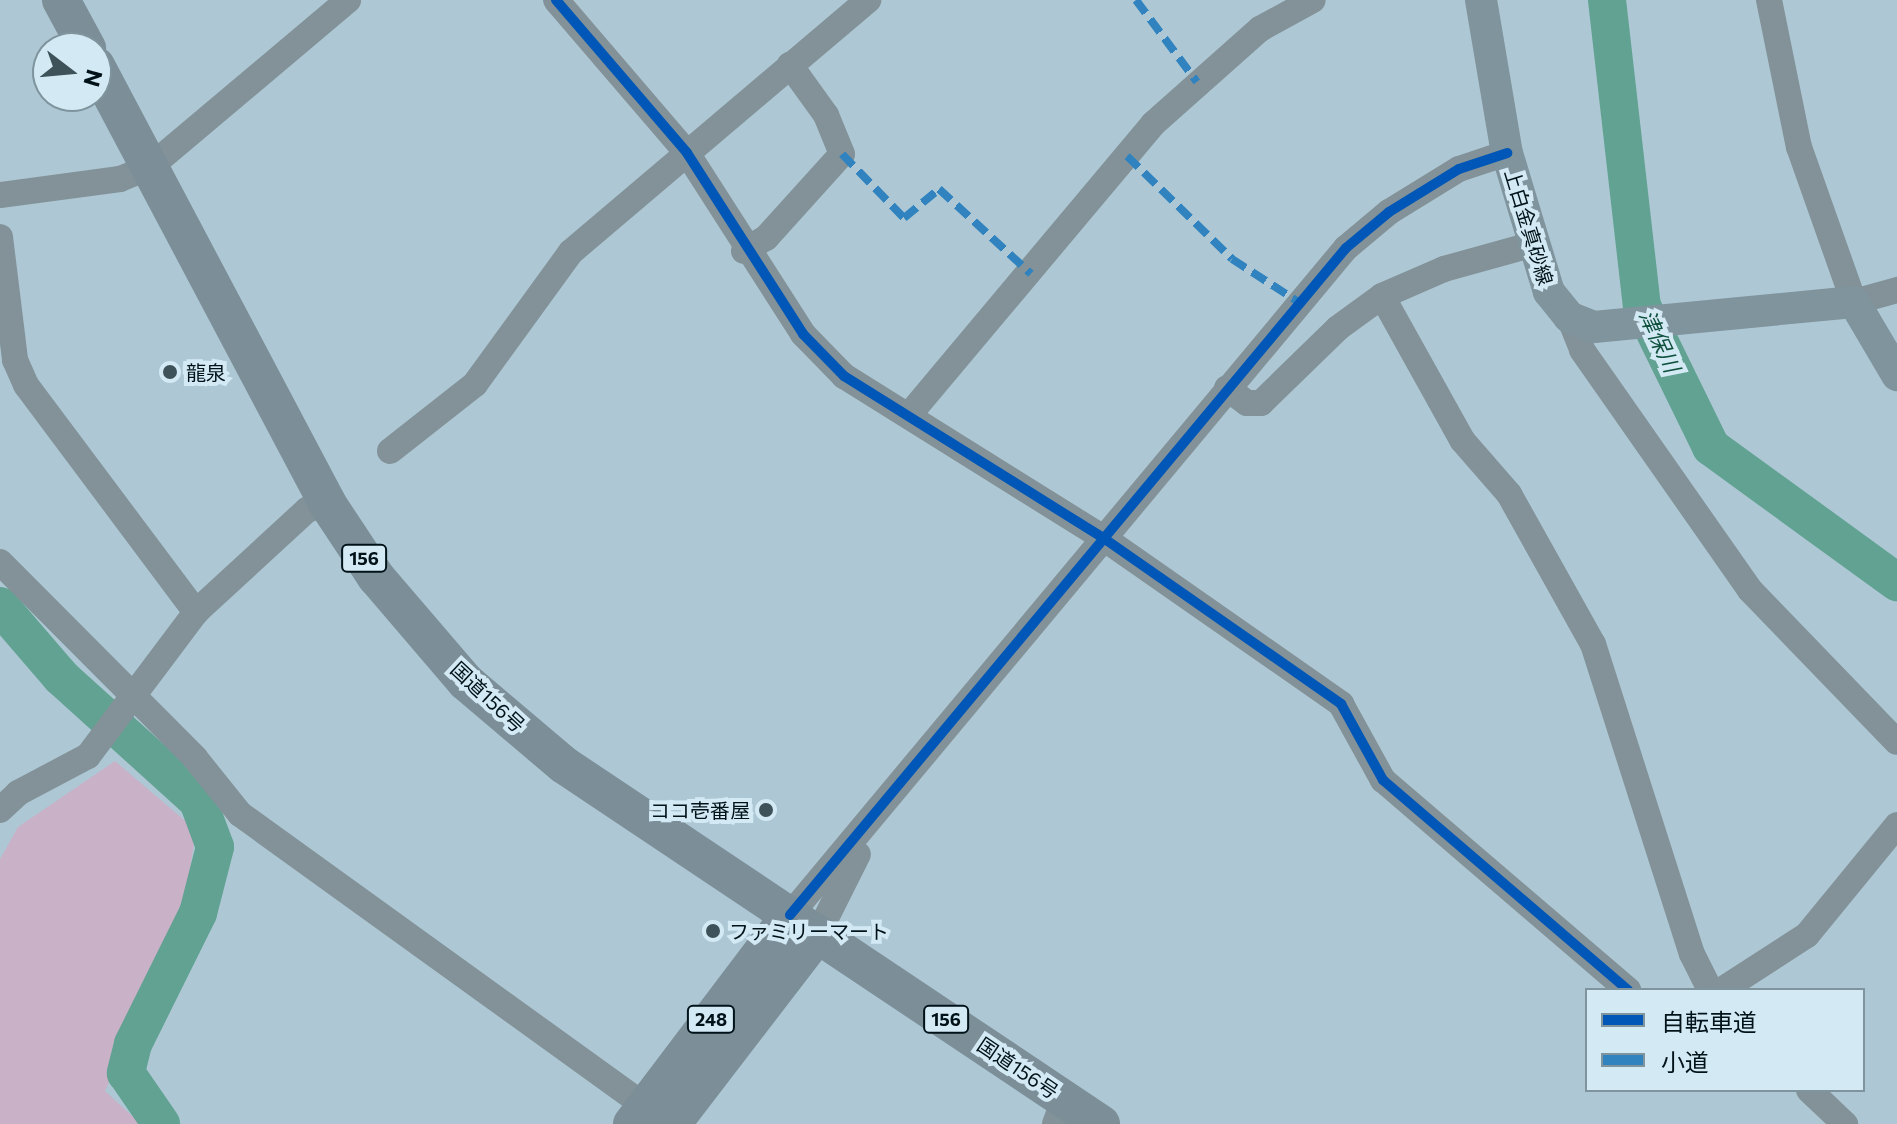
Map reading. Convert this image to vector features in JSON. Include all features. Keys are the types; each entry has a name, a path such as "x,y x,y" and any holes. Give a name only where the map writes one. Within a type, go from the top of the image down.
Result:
{"highway":[{"path":"61,0 78,32"},
{"name":"国道156号","path":"112,96 327,503 376,577 466,682 564,765 804,924 1059,1112 1101,1124"},
{"name":"248","path":"649,1118 804,924"}],"main road":[{"name":"上白金真砂線","path":"1481,0 1507,153 1549,292 1582,322"},
{"path":"1582,322 1846,303 1897,375"}],"street":[{"path":"0,195 120,179 150,167 348,0"},
{"path":"556,0 687,153 744,251 803,334 844,376 1102,537 1341,704 1383,780 1626,988"},
{"path":"390,451 475,384 571,252 868,0"},
{"path":"909,415 1153,124 1260,29 1313,0"},
{"path":"1769,0 1802,160 1846,303 1897,290"},
{"path":"744,251 766,238 842,154 826,115 790,65"},
{"path":"804,924 875,819 1102,537 1346,248 1389,212 1459,169 1507,153"},
{"path":"0,237 15,360 26,385 196,612"},
{"path":"1227,388 1247,403 1261,403 1338,328 1382,296 1444,269 1534,244"},
{"path":"1382,296 1462,440 1509,494 1593,644 1692,954 1709,988"},
{"path":"1582,322 1591,364 1750,590 1897,742"},
{"path":"0,810 98,746 196,612 307,510 327,503"},
{"path":"0,562 240,814 649,1118"},
{"path":"1725,988 1807,935 1897,825"},
{"path":"1811,1092 1845,1124"}],"shaded area":[{"path":"115,761 196,830 182,923 105,1091 141,1124 0,1124 0,859 18,827"}],"waterway":[{"name":"津保川","path":"1607,0 1642,306 1711,447 1897,582"},
{"path":"0,606 61,677 198,801 215,847 198,913 133,1044 126,1073 161,1124"}],"marked path":[{"path":"1136,0 1197,82"},
{"path":"842,154 904,218 939,189 1031,274"},
{"path":"1127,156 1232,259 1300,303"}],"cycle path":[{"path":"556,0 687,153 803,334 844,376 1102,537 1341,704 1383,780 1626,988"},
{"path":"790,915 1346,248 1389,212 1459,169 1507,153"}],"place":[{"name":"龍泉","path":"170,372"},
{"name":"ココ壱番屋","path":"766,810"},
{"name":"ファミリーマート","path":"713,931"}]}
